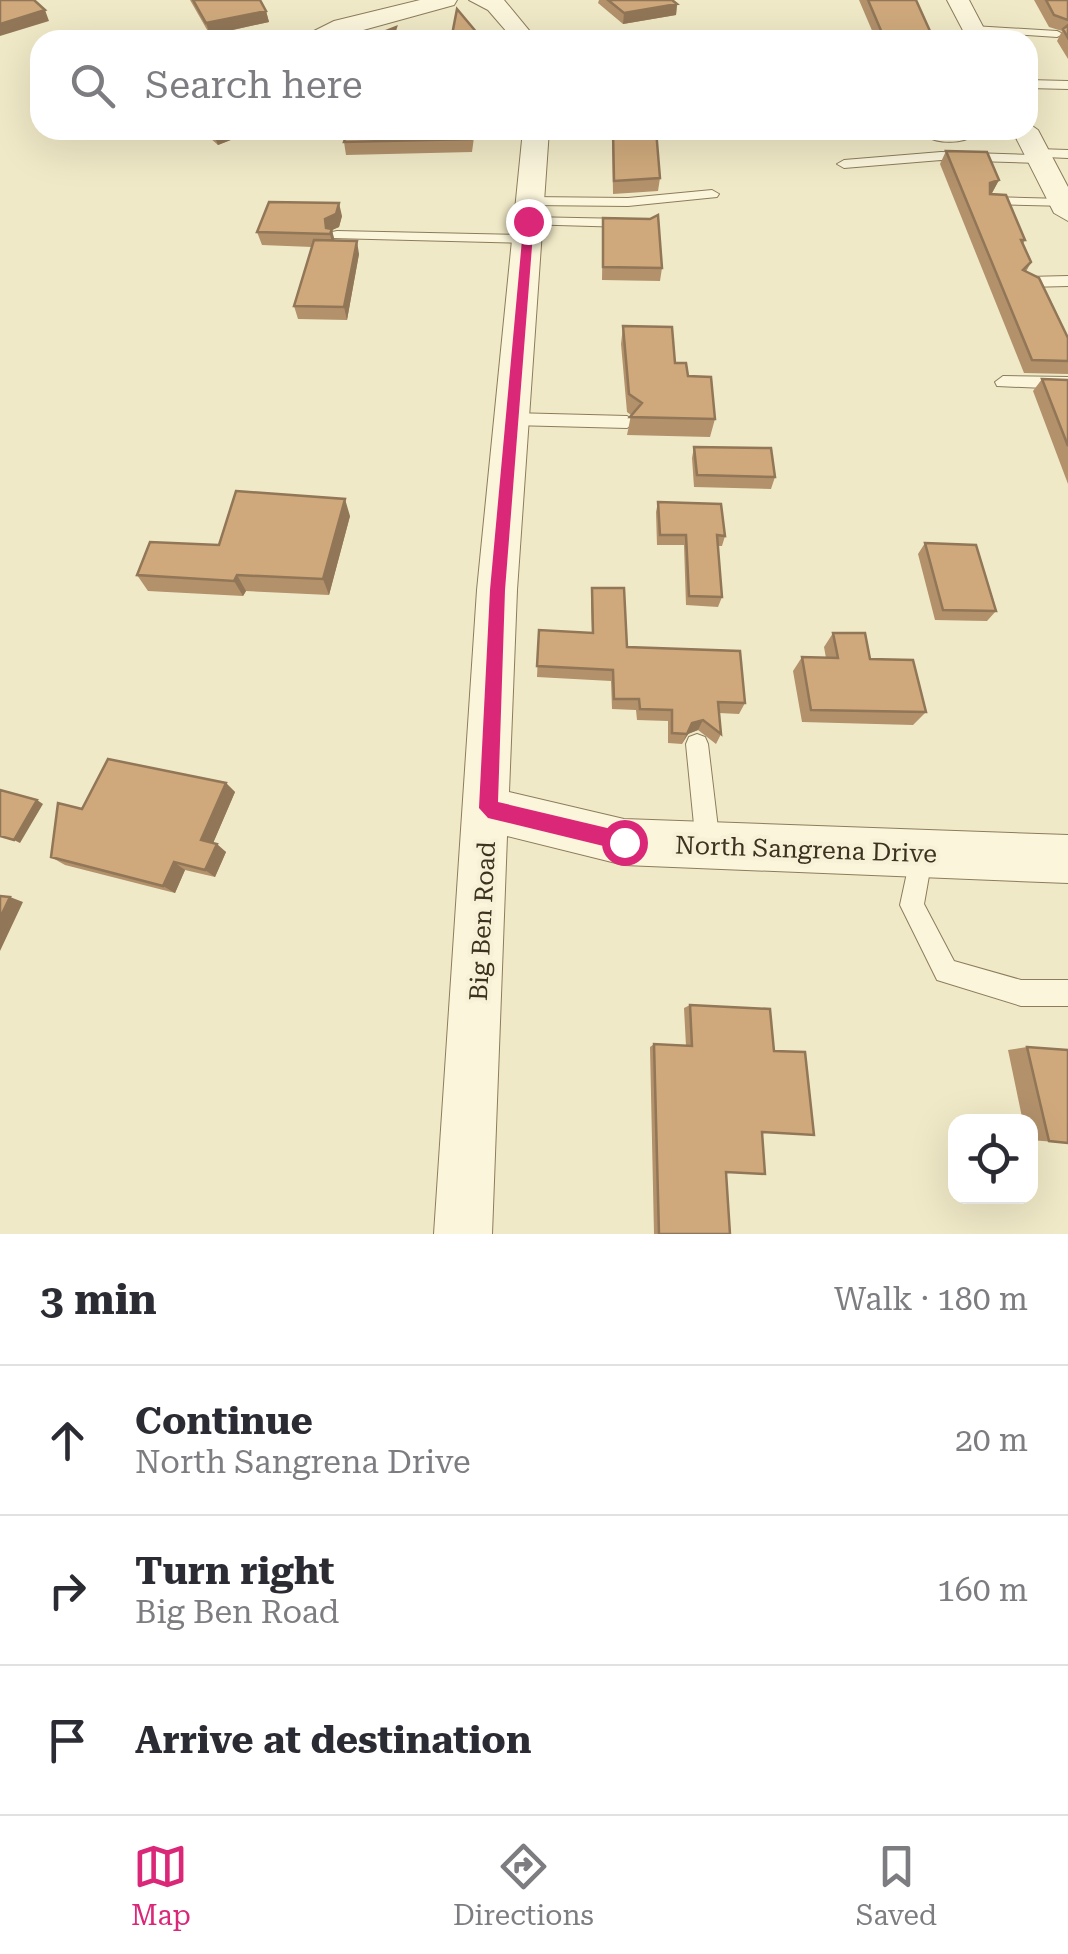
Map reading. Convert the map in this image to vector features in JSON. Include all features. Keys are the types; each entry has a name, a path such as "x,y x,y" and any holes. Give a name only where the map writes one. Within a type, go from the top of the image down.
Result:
{"street":[{"path":"322,30 337,20 446,0"},
{"path":"480,0 496,5 517,30"},
{"path":"958,0 974,30"},
{"name":"Big Ben Road","path":"463,1234 498,590 535,140"},
{"path":"1032,144 1065,208"},
{"name":"North Sangrena Drive","path":"488,808 624,842 1068,859"}],"lane":[{"path":"1038,34 1057,34"},
{"path":"1038,84 1068,85"},
{"path":"844,164 1032,144 1068,154"},
{"path":"528,220 641,196 712,194"},
{"path":"992,202 1065,208"},
{"path":"337,234 528,220 648,224"},
{"path":"1027,282 1068,282"},
{"path":"1003,382 1068,383"},
{"path":"512,418 627,422"},
{"path":"697,744 708,845"},
{"path":"921,853 912,905 946,971 1021,993 1068,993"}],"building":[{"path":"0,0 34,0 45,10 0,24"},
{"path":"193,0 260,0 266,11 206,23"},
{"path":"608,0 672,0 677,4 624,13"},
{"path":"868,0 916,0 930,30 881,30"},
{"path":"1046,0 1068,0 1068,20 1054,15"},
{"path":"457,9 475,30 453,30"},
{"path":"345,140 429,140 344,142"},
{"path":"613,140 657,140 660,178 614,181"},
{"path":"946,151 987,152 999,180 990,183 990,194 1006,195 1031,262 1023,270 1039,278 1068,338 1068,361 1032,360"},
{"path":"269,202 339,203 336,214 325,219 326,228 332,229 330,234 257,232"},
{"path":"658,215 662,268 603,267 603,218 650,219"},
{"path":"314,240 357,241 344,307 294,306"},
{"path":"623,326 672,327 675,363 686,363 688,376 711,377 715,419 630,417 642,403 629,394"},
{"path":"1042,379 1068,380 1068,446"},
{"path":"694,447 771,448 775,477 697,475"},
{"path":"236,491 345,499 323,579 237,575 234,581 137,575 150,542 219,545"},
{"path":"658,502 721,504 725,536 717,535 722,597 689,596 686,535 660,535"},
{"path":"925,543 976,545 996,611 943,610"},
{"path":"592,588 624,588 627,647 740,651 745,703 718,702 721,734 703,720 692,723 687,734 672,733 672,710 640,709 639,699 614,699 613,670 537,666 539,630 593,633"},
{"path":"833,633 865,633 870,659 913,660 926,712 811,710 802,657 838,658"},
{"path":"108,759 226,783 201,840 217,844 205,870 174,862 163,886 51,857 58,803 82,809"},
{"path":"0,790 37,800 14,840 0,836"},
{"path":"0,896 10,897 0,918"},
{"path":"690,1005 770,1009 774,1051 805,1052 814,1135 762,1132 765,1174 726,1172 730,1234 659,1234 654,1044 692,1046"},
{"path":"1027,1047 1068,1050 1068,1143 1049,1141"}],"route":[{"path":"528,221 498,590 488,808 624,842"}]}
